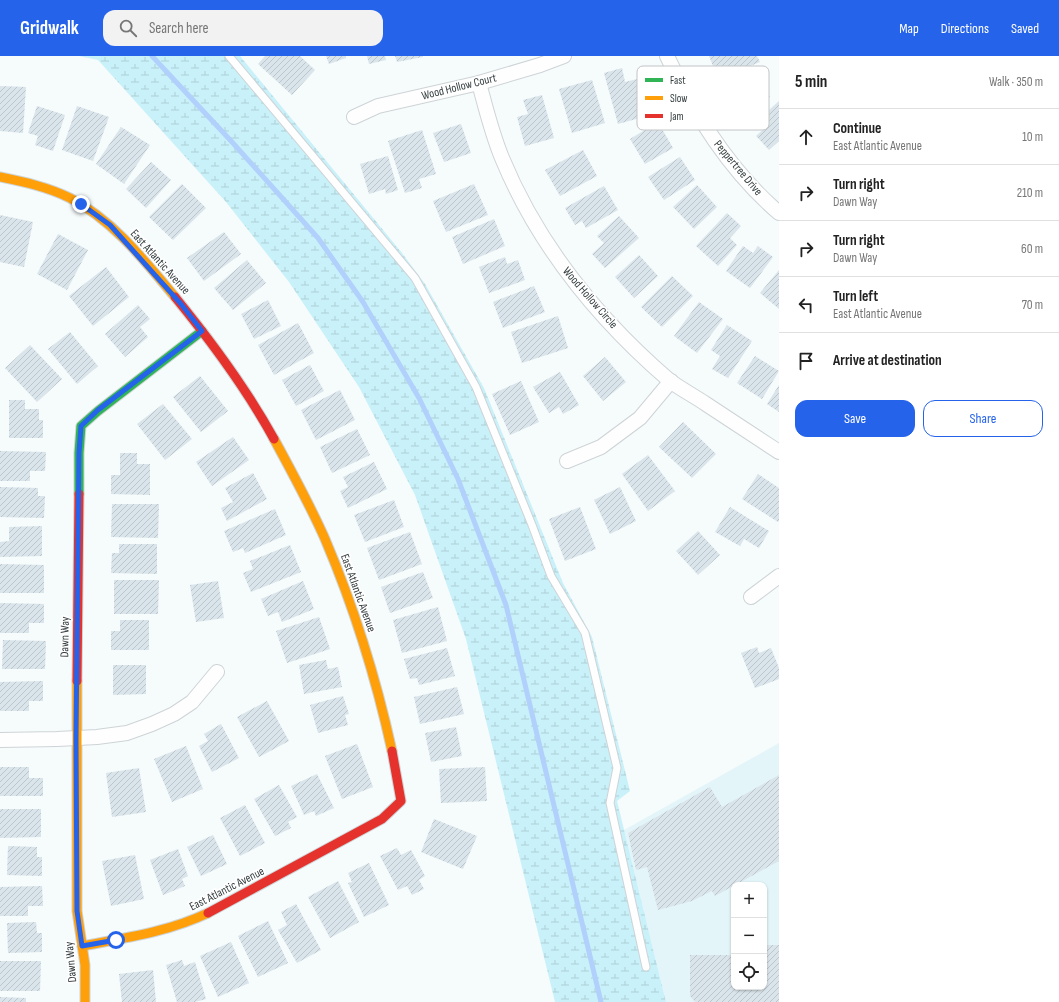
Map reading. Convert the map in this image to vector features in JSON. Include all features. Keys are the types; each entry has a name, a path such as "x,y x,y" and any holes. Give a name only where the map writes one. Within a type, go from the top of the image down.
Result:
{"street":[{"name":"Wood Hollow Court","path":"354,117 378,106 479,83 540,65 564,56"},
{"name":"Peppertree Drive","path":"666,56 671,66"},
{"name":"Wood Hollow Circle","path":"479,83 489,123 502,158 520,196 549,248 574,282 622,336 671,381 779,452"},
{"name":"Peppertree Drive","path":"707,130 736,170 768,204 779,213"},
{"name":"East Atlantic Avenue","path":"0,177 23,181 52,189 81,204 110,225 181,304 202,331 223,359 270,431 304,493 333,557 357,622 377,689 397,774 400,801 382,819 222,907 194,920 154,933 82,946"},
{"name":"Dawn Way","path":"85,1002 85,965 77,911 76,738 79,453 81,426 98,410 202,331"},
{"path":"567,460 600,447 640,418 671,381"},
{"path":"751,597 779,576"},
{"path":"0,740 76,738 127,733 174,714 192,702 217,672"}],"lane":[{"path":"229,56 415,278 476,387 551,576 565,602 585,633 617,768 610,803 646,967"}],"shaded area":[{"path":"779,743 779,1002 666,1002 624,830"}],"green space":[{"path":"79,56 240,56 402,253 425,284 484,388 563,583 592,637 630,791 617,801 666,1002 555,1002 466,639 415,495 359,387 289,282 226,202 98,60"}],"building":[{"path":"265,56 300,56 315,70 292,95 258,64"},
{"path":"326,56 346,56 346,58 329,64"},
{"path":"367,56 385,56 386,60 369,64"},
{"path":"395,56 423,56 423,57 397,62"},
{"path":"709,56 757,56 760,62 750,66 713,66"},
{"path":"622,68 625,82 637,79 637,119 618,124 604,73"},
{"path":"592,80 605,123 572,133 559,89"},
{"path":"0,86 26,87 23,133 0,131"},
{"path":"542,95 554,138 525,146 517,117 528,114 523,100"},
{"path":"779,101 779,141 769,150 756,136 763,130 769,130 769,110"},
{"path":"37,106 65,115 53,151 35,145 38,136 28,133"},
{"path":"77,106 109,117 93,161 62,150"},
{"path":"461,124 471,153 444,162 433,133"},
{"path":"121,127 150,145 124,184 96,164"},
{"path":"422,130 436,174 419,179 422,188 405,193 388,141"},
{"path":"645,130 663,130 673,148 645,164 630,139"},
{"path":"583,150 597,176 560,196 545,170"},
{"path":"388,156 398,190 386,194 385,189 369,194 360,164"},
{"path":"680,157 695,180 664,200 648,177"},
{"path":"151,162 171,180 146,208 126,189"},
{"path":"182,184 206,208 173,240 149,217"},
{"path":"474,184 488,215 446,232 433,201"},
{"path":"697,185 717,207 694,229 673,207"},
{"path":"604,186 618,210 586,228 582,221 575,225 565,208"},
{"path":"727,213 741,226 730,238 737,245 718,266 696,246"},
{"path":"0,215 33,222 24,267 0,262"},
{"path":"619,216 639,238 605,268 592,254 604,243 597,236"},
{"path":"494,219 505,246 463,264 452,237"},
{"path":"224,232 241,254 204,281 187,258"},
{"path":"58,234 88,250 67,290 37,274"},
{"path":"743,246 753,253 758,246 773,257 750,288 726,271"},
{"path":"639,255 658,276 634,298 615,277"},
{"path":"505,257 507,264 518,260 525,280 489,293 479,267"},
{"path":"247,260 266,283 233,310 214,288"},
{"path":"106,267 129,297 93,326 69,296"},
{"path":"779,270 779,309 760,293"},
{"path":"672,276 693,296 662,327 641,307"},
{"path":"534,286 545,312 503,328 493,302"},
{"path":"268,300 281,326 254,339 241,314"},
{"path":"699,302 723,319 697,353 674,336"},
{"path":"138,305 150,319 140,327 148,337 125,357 105,334"},
{"path":"558,316 568,348 522,363 511,332"},
{"path":"298,323 314,353 274,375 258,345"},
{"path":"727,325 752,341 728,378 712,369 720,356 711,350"},
{"path":"70,332 98,366 77,384 48,349"},
{"path":"30,345 62,379 37,402 5,368"},
{"path":"755,356 779,371 762,399 737,383"},
{"path":"605,357 626,382 603,401 583,376"},
{"path":"310,365 324,391 296,406 282,380"},
{"path":"560,372 579,405 563,414 559,407 549,413 533,387"},
{"path":"200,376 228,411 201,432 173,397"},
{"path":"521,381 539,422 510,435 492,394"},
{"path":"779,385 779,412 767,404"},
{"path":"340,390 355,420 316,440 301,410"},
{"path":"9,400 25,400 25,409 39,409 39,420 43,420 43,438 9,438"},
{"path":"163,404 192,439 165,460 137,424"},
{"path":"683,422 716,454 692,478 659,447"},
{"path":"357,429 370,455 332,473 320,447"},
{"path":"233,437 249,460 212,486 196,462"},
{"path":"0,451 46,452 45,471 30,471 30,481 0,481"},
{"path":"120,453 137,453 137,464 150,464 150,495 111,494 111,475 120,475"},
{"path":"648,455 675,491 648,511 622,474"},
{"path":"374,462 387,489 348,508 340,491 348,487 343,477"},
{"path":"253,473 267,499 227,521 221,508 233,502 225,488"},
{"path":"758,474 779,488 778,522 742,499"},
{"path":"0,487 38,488 38,496 45,496 44,518 0,517"},
{"path":"620,487 636,521 610,534 594,500"},
{"path":"394,500 404,527 365,542 354,515"},
{"path":"112,504 159,504 158,538 111,537"},
{"path":"580,507 596,549 565,561 549,519"},
{"path":"730,507 769,531 759,548 744,539 740,546 715,532"},
{"path":"275,509 286,535 245,553 243,548 233,552 224,531"},
{"path":"42,526 42,556 0,557 0,542 9,541 9,527"},
{"path":"698,531 720,555 698,575 676,551"},
{"path":"410,532 422,564 379,580 367,548"},
{"path":"119,544 157,544 157,574 111,573 112,553 119,553"},
{"path":"290,545 301,572 251,592 243,573 253,569 250,561"},
{"path":"0,564 44,565 44,593 0,593"},
{"path":"423,572 433,598 390,613 381,587"},
{"path":"114,580 159,580 158,614 114,614"},
{"path":"218,581 224,618 196,622 190,585"},
{"path":"303,581 314,609 282,622 278,612 268,616 261,599"},
{"path":"0,603 44,604 44,623 29,623 29,633 0,633"},
{"path":"438,607 447,641 402,653 393,620"},
{"path":"319,617 330,649 287,663 276,631"},
{"path":"120,620 149,620 149,650 111,650 111,631 120,631"},
{"path":"3,640 46,641 45,669 2,669"},
{"path":"757,647 759,653 771,648 779,668 779,679 755,688 741,653"},
{"path":"447,648 455,676 419,685 417,678 410,679 404,659"},
{"path":"326,660 328,669 338,667 342,687 304,694 299,665"},
{"path":"113,665 146,665 146,694 113,695"},
{"path":"43,681 43,701 29,701 29,711 0,711 0,682"},
{"path":"457,687 464,714 420,724 414,697"},
{"path":"343,696 349,714 345,715 348,725 318,733 310,705"},
{"path":"267,701 289,741 259,757 237,717"},
{"path":"221,724 239,758 212,772 199,746 208,741 204,734"},
{"path":"456,727 462,756 431,762 425,733"},
{"path":"357,744 373,787 342,799 325,756"},
{"path":"186,746 203,789 172,802 154,759"},
{"path":"0,767 29,767 29,778 43,778 43,796 0,796"},
{"path":"485,767 487,801 441,803 439,769"},
{"path":"139,768 146,812 112,817 106,773"},
{"path":"317,774 334,808 316,816 314,811 304,815 291,786"},
{"path":"779,775 779,861 741,882 731,882 731,887 715,896 712,891 692,901 658,910 647,867 636,870 628,833 710,787 722,807"},
{"path":"279,785 297,817 288,822 291,828 275,836 254,799"},
{"path":"245,805 265,843 240,856 220,818"},
{"path":"0,809 41,809 41,837 0,838"},
{"path":"434,819 477,836 463,869 421,852"},
{"path":"213,835 227,864 201,876 187,847"},
{"path":"8,846 37,847 37,857 42,857 42,876 7,875"},
{"path":"397,848 401,855 411,850 425,876 419,880 424,889 412,895 407,886 398,890 380,856"},
{"path":"178,849 188,876 182,879 185,886 163,895 150,860"},
{"path":"135,855 144,899 111,906 102,861"},
{"path":"369,863 389,905 364,917 348,883 352,882 348,873"},
{"path":"338,881 359,922 330,938 308,897"},
{"path":"42,886 43,906 28,906 28,916 0,916 0,887"},
{"path":"296,904 321,950 297,963 278,930 287,925 281,912"},
{"path":"268,921 288,963 258,977 238,936"},
{"path":"36,922 37,933 42,933 42,952 8,953 7,923"},
{"path":"231,942 249,983 218,997 200,956"},
{"path":"767,945 779,945 779,1002 695,1002 690,996 690,955 731,955 731,990 767,990"},
{"path":"182,960 184,966 195,962 206,999 195,1002 177,1002 166,965"},
{"path":"0,961 41,961 40,991 0,991"},
{"path":"153,970 156,1002 122,1002 119,974"},
{"path":"0,997 26,998 26,1002 0,1002"}],"waterway":[{"path":"152,56 318,238 363,302 419,398 458,479 506,605 601,1002"}],"traffic: fast":[{"path":"79,494 79,453 81,426 98,411 202,331"}],"traffic: slow":[{"path":"0,177 45,188 70,198 86,207 127,242 175,297"},
{"path":"274,439 301,489 336,565 363,643 379,697 392,751"},
{"path":"77,681 77,911 85,965 85,1002"},
{"path":"82,946 162,930 193,920 208,913"}],"traffic: jam":[{"path":"175,297 228,365 252,401 274,439"},
{"path":"77,681 79,494"},
{"path":"208,913 382,819 401,801 392,751"}],"route":[{"path":"81,204 110,225 181,304 202,331 98,410 81,426 79,453 76,738 77,911 82,946 116,940"}]}
